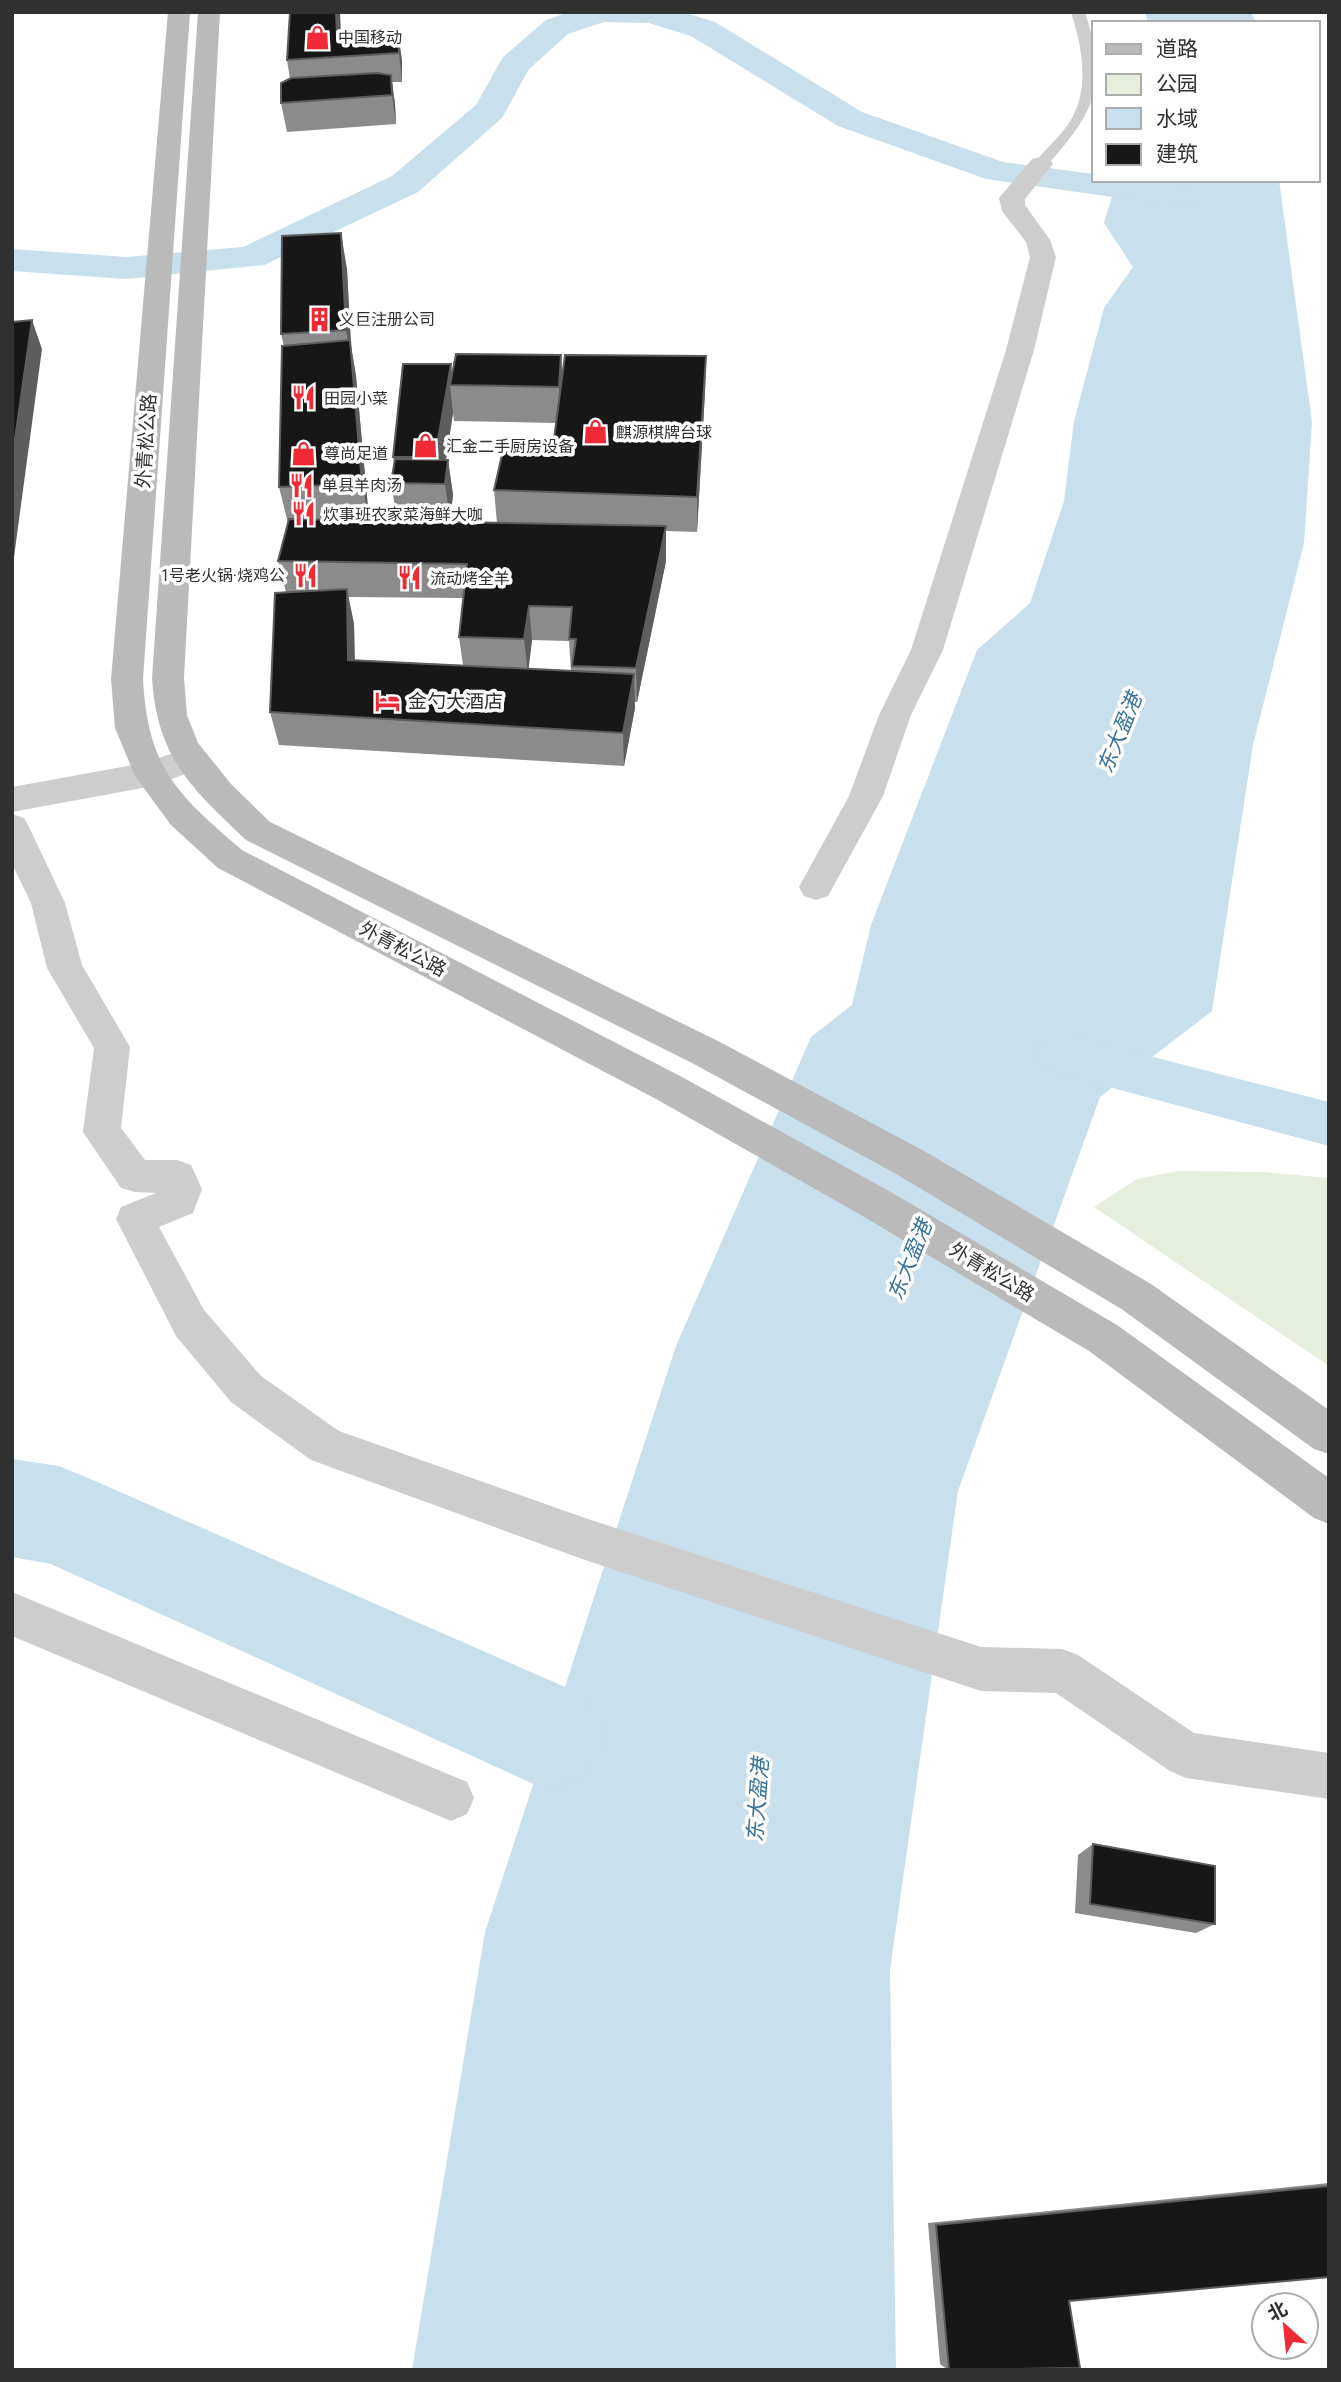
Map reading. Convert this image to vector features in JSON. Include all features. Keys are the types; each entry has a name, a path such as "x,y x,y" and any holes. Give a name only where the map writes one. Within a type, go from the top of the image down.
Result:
{"main road":[{"name":"外青松公路","path":"178,12 127,680 131,727 148,775 183,818 230,859 669,1088 875,1203 1103,1338 1329,1504"},
{"name":"外青松公路","path":"209,12 168,678 172,718 191,759 221,796 258,831 705,1052 911,1163 1137,1297 1329,1435"}],"street":[{"path":"816,887 866,796 895,715 927,650 1020,350 1044,263 1041,246 1011,205 1012,198 1041,164"},
{"path":"12,800 148,775 191,759"},
{"path":"12,827 48,902 65,968 112,1047 102,1132 135,1175 177,1177 183,1189 179,1201 135,1219 190,1323 246,1390 326,1446 585,1539 981,1669 1062,1671 1186,1755 1329,1776"},
{"path":"12,1614 451,1798"}],"lane":[{"path":"1041,164 1077,122 1090,89 1089,58 1078,12"}],"green space":[{"path":"1179,1171 1263,1172 1329,1178 1329,1366 1094,1207 1137,1179"}],"water":[{"path":"1145,12 1251,12 1255,21 1147,21"},
{"name":"东大盈港","path":"1116,182 1279,182 1312,422 1304,543 1253,745 1212,1011 1100,1097 958,1491 890,1970 896,2370 412,2370 485,1932 676,1346 811,1037 852,1005 871,925 977,650 1030,603 1064,501 1074,421 1104,308 1133,267 1104,223"}],"building":[{"path":"290,12 336,12 337,36 398,33 399,53 287,60"},
{"path":"377,73 391,75 392,95 281,103 281,83 291,78"},
{"path":"341,233 346,330 281,334 282,236"},
{"path":"32,320 12,460 12,322"},
{"path":"350,340 362,484 279,487 282,346"},
{"path":"456,354 561,355 559,387 450,385"},
{"path":"565,355 706,356 697,497 494,490 506,437 554,439"},
{"path":"403,364 451,364 435,457 393,457"},
{"path":"395,459 448,460 445,484 391,483"},
{"path":"289,519 666,526 636,668 572,666 576,639 569,639 572,607 529,606 524,639 459,637 467,564 278,561"},
{"path":"347,589 348,660 634,674 623,733 270,712 275,593"},
{"path":"1093,1844 1215,1866 1215,1924 1090,1904"},
{"path":"1329,2186 1329,2277 1069,2301 1080,2368 949,2370 936,2225"}],"waterway":[{"path":"12,260 126,268 251,257 405,184 490,111 515,64 557,27 601,12 652,13 703,29 850,119 998,172 1189,197"},
{"path":"1060,1054 1329,1124"},
{"path":"12,1508 59,1516 549,1736"}],"place":[{"name":"中国移动","path":"318,37"},
{"name":"义巨注册公司","path":"319,319"},
{"name":"田园小菜","path":"304,398"},
{"name":"麒源棋牌台球","path":"596,432"},
{"name":"汇金二手厨房设备","path":"426,446"},
{"name":"尊尚足道","path":"304,453"},
{"name":"单县羊肉汤","path":"302,485"},
{"name":"炊事班农家菜海鲜大咖","path":"303,514"},
{"name":"1号老火锅·烧鸡公","path":"305,575"},
{"name":"流动烤全羊","path":"410,578"},
{"name":"金勺大酒店","path":"388,701"}]}
